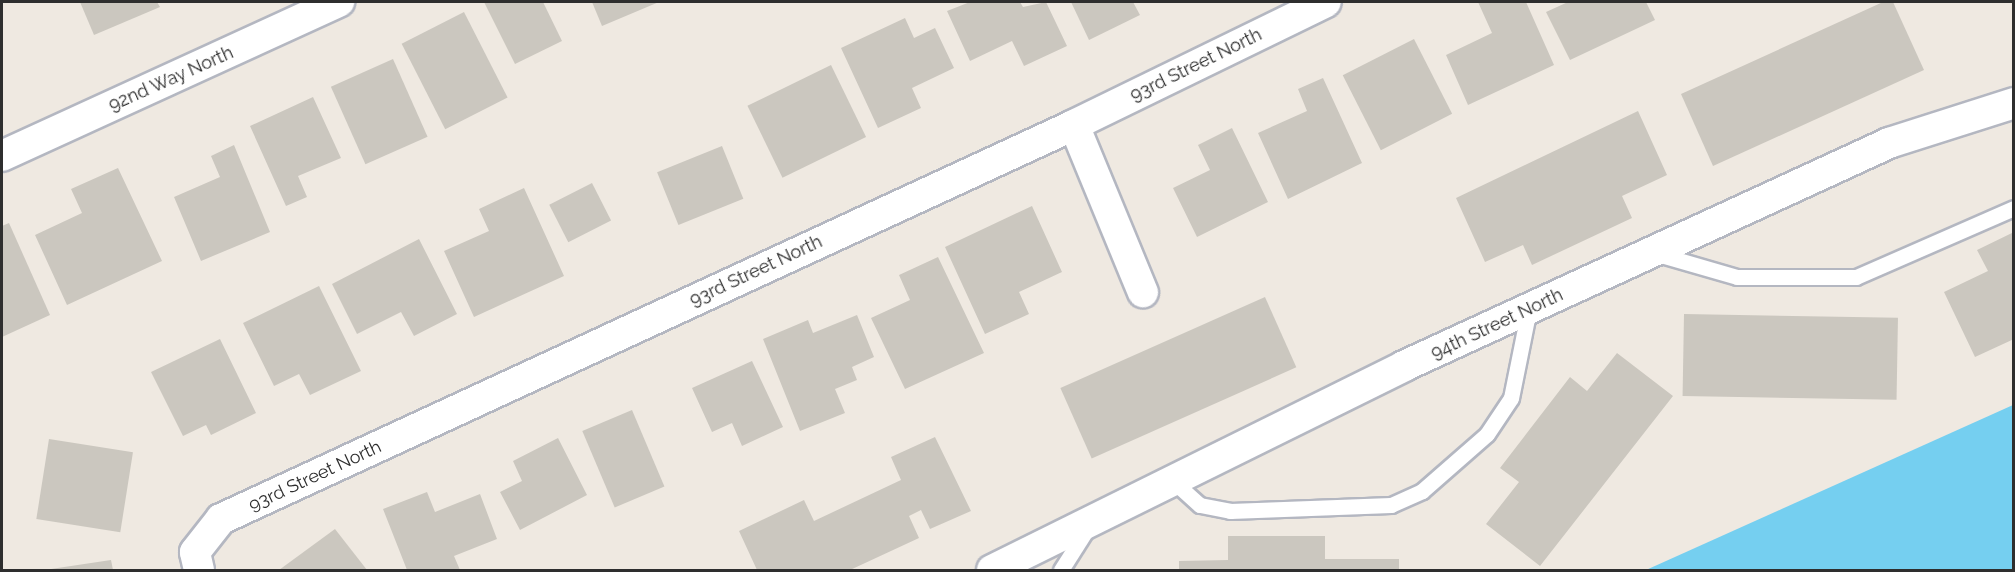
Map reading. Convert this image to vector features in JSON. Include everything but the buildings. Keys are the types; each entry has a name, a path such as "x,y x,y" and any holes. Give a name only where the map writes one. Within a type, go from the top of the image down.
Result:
{"street":[{"name":"92nd Way North","path":"2,156 339,2"},
{"name":"93rd Street North","path":"197,561 221,519 1074,125 1326,2"},
{"name":"94th Street North","path":"992,570 1529,309 1889,143 2013,103"},
{"path":"1074,125 1143,292"}],"lane":[{"path":"1653,252 1737,277 1856,277 2013,208"},
{"path":"1173,481 1200,505 1230,511 1391,505 1422,491 1487,434 1511,398 1529,309"},
{"path":"1061,570 1092,521"}],"water":[{"path":"2013,405 2013,570 1646,570"}]}
